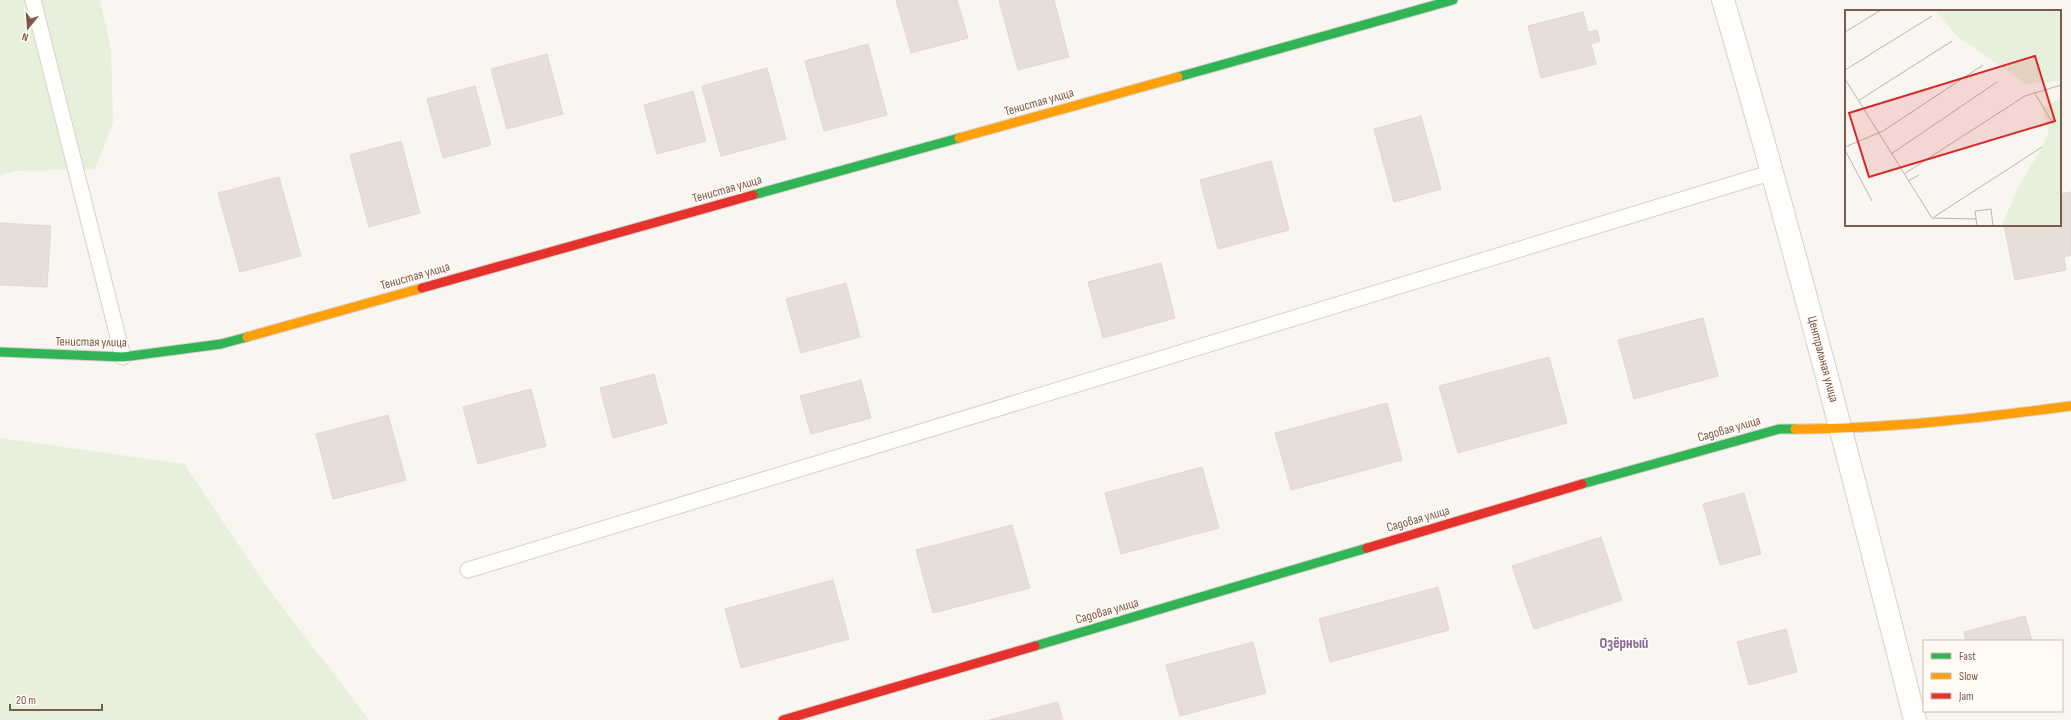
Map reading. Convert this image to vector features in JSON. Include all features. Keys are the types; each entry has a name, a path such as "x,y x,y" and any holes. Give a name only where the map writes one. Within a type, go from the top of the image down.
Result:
{"street":[{"name":"Тенистая улица","path":"0,352 123,357 221,344 1453,0"},
{"name":"Центральная улица","path":"1723,0 1773,172 1842,429 1915,720"},
{"name":"Садовая улица","path":"783,720 1605,478 1779,429 1842,429 2004,415 2071,406"}],"lane":[{"path":"33,0 123,357"},
{"path":"468,570 1773,172"}],"green space":[{"path":"0,0 100,0 111,49 113,122 95,169 16,171 0,175"},
{"path":"0,438 184,464 267,587 369,720 0,720"}],"building":[{"path":"896,0 957,0 968,38 911,53"},
{"path":"1054,0 1069,57 1018,70 999,1"},
{"path":"1583,12 1588,32 1597,30 1600,41 1591,44 1596,64 1541,78 1528,26"},
{"path":"868,44 887,115 824,131 805,61"},
{"path":"547,54 563,114 507,129 491,69"},
{"path":"767,68 786,139 721,156 702,86"},
{"path":"475,86 491,145 443,158 427,99"},
{"path":"693,91 706,141 657,154 644,105"},
{"path":"1421,116 1441,189 1394,202 1374,129"},
{"path":"401,141 420,213 369,227 350,155"},
{"path":"1271,161 1289,230 1218,249 1200,180"},
{"path":"279,177 301,256 240,272 218,193"},
{"path":"2071,192 2071,255 2064,257 2066,270 2015,280 2004,226 2061,226 2061,194"},
{"path":"0,223 51,226 47,287 0,285"},
{"path":"1161,263 1175,318 1103,338 1088,282"},
{"path":"846,283 860,337 801,353 786,299"},
{"path":"1703,318 1718,376 1634,399 1618,340"},
{"path":"1549,357 1567,423 1458,453 1439,386"},
{"path":"654,374 667,423 613,438 600,388"},
{"path":"861,380 871,418 811,434 800,396"},
{"path":"531,389 546,446 478,464 463,407"},
{"path":"1387,403 1402,460 1291,490 1275,433"},
{"path":"388,415 406,480 333,499 316,434"},
{"path":"1202,467 1219,528 1121,554 1105,493"},
{"path":"1744,493 1761,554 1720,565 1703,504"},
{"path":"1012,525 1030,588 933,613 916,550"},
{"path":"1601,537 1622,600 1534,629 1512,566"},
{"path":"833,580 849,639 741,668 725,609"},
{"path":"1438,587 1449,630 1330,662 1319,619"},
{"path":"2025,616 2032,640 1966,640 1964,632"},
{"path":"1786,629 1797,672 1749,685 1737,642"},
{"path":"1253,642 1266,693 1180,716 1166,665"},
{"path":"1058,702 1063,720 989,720"}],"traffic: fast":[{"path":"1178,77 1453,0"},
{"path":"753,195 959,138"},
{"path":"0,352 123,357 221,344 247,337"},
{"path":"1582,484 1779,429 1795,429"},
{"path":"1035,646 1367,548"}],"traffic: slow":[{"path":"959,138 1178,77"},
{"path":"247,337 422,288"},
{"path":"1795,429 1830,429 1899,425 1968,419 2071,406"}],"traffic: jam":[{"path":"422,288 753,195"},
{"path":"1367,548 1582,484"},
{"path":"783,720 1035,646"}],"district":[{"name":"Озёрный","path":"1624,643"}]}
